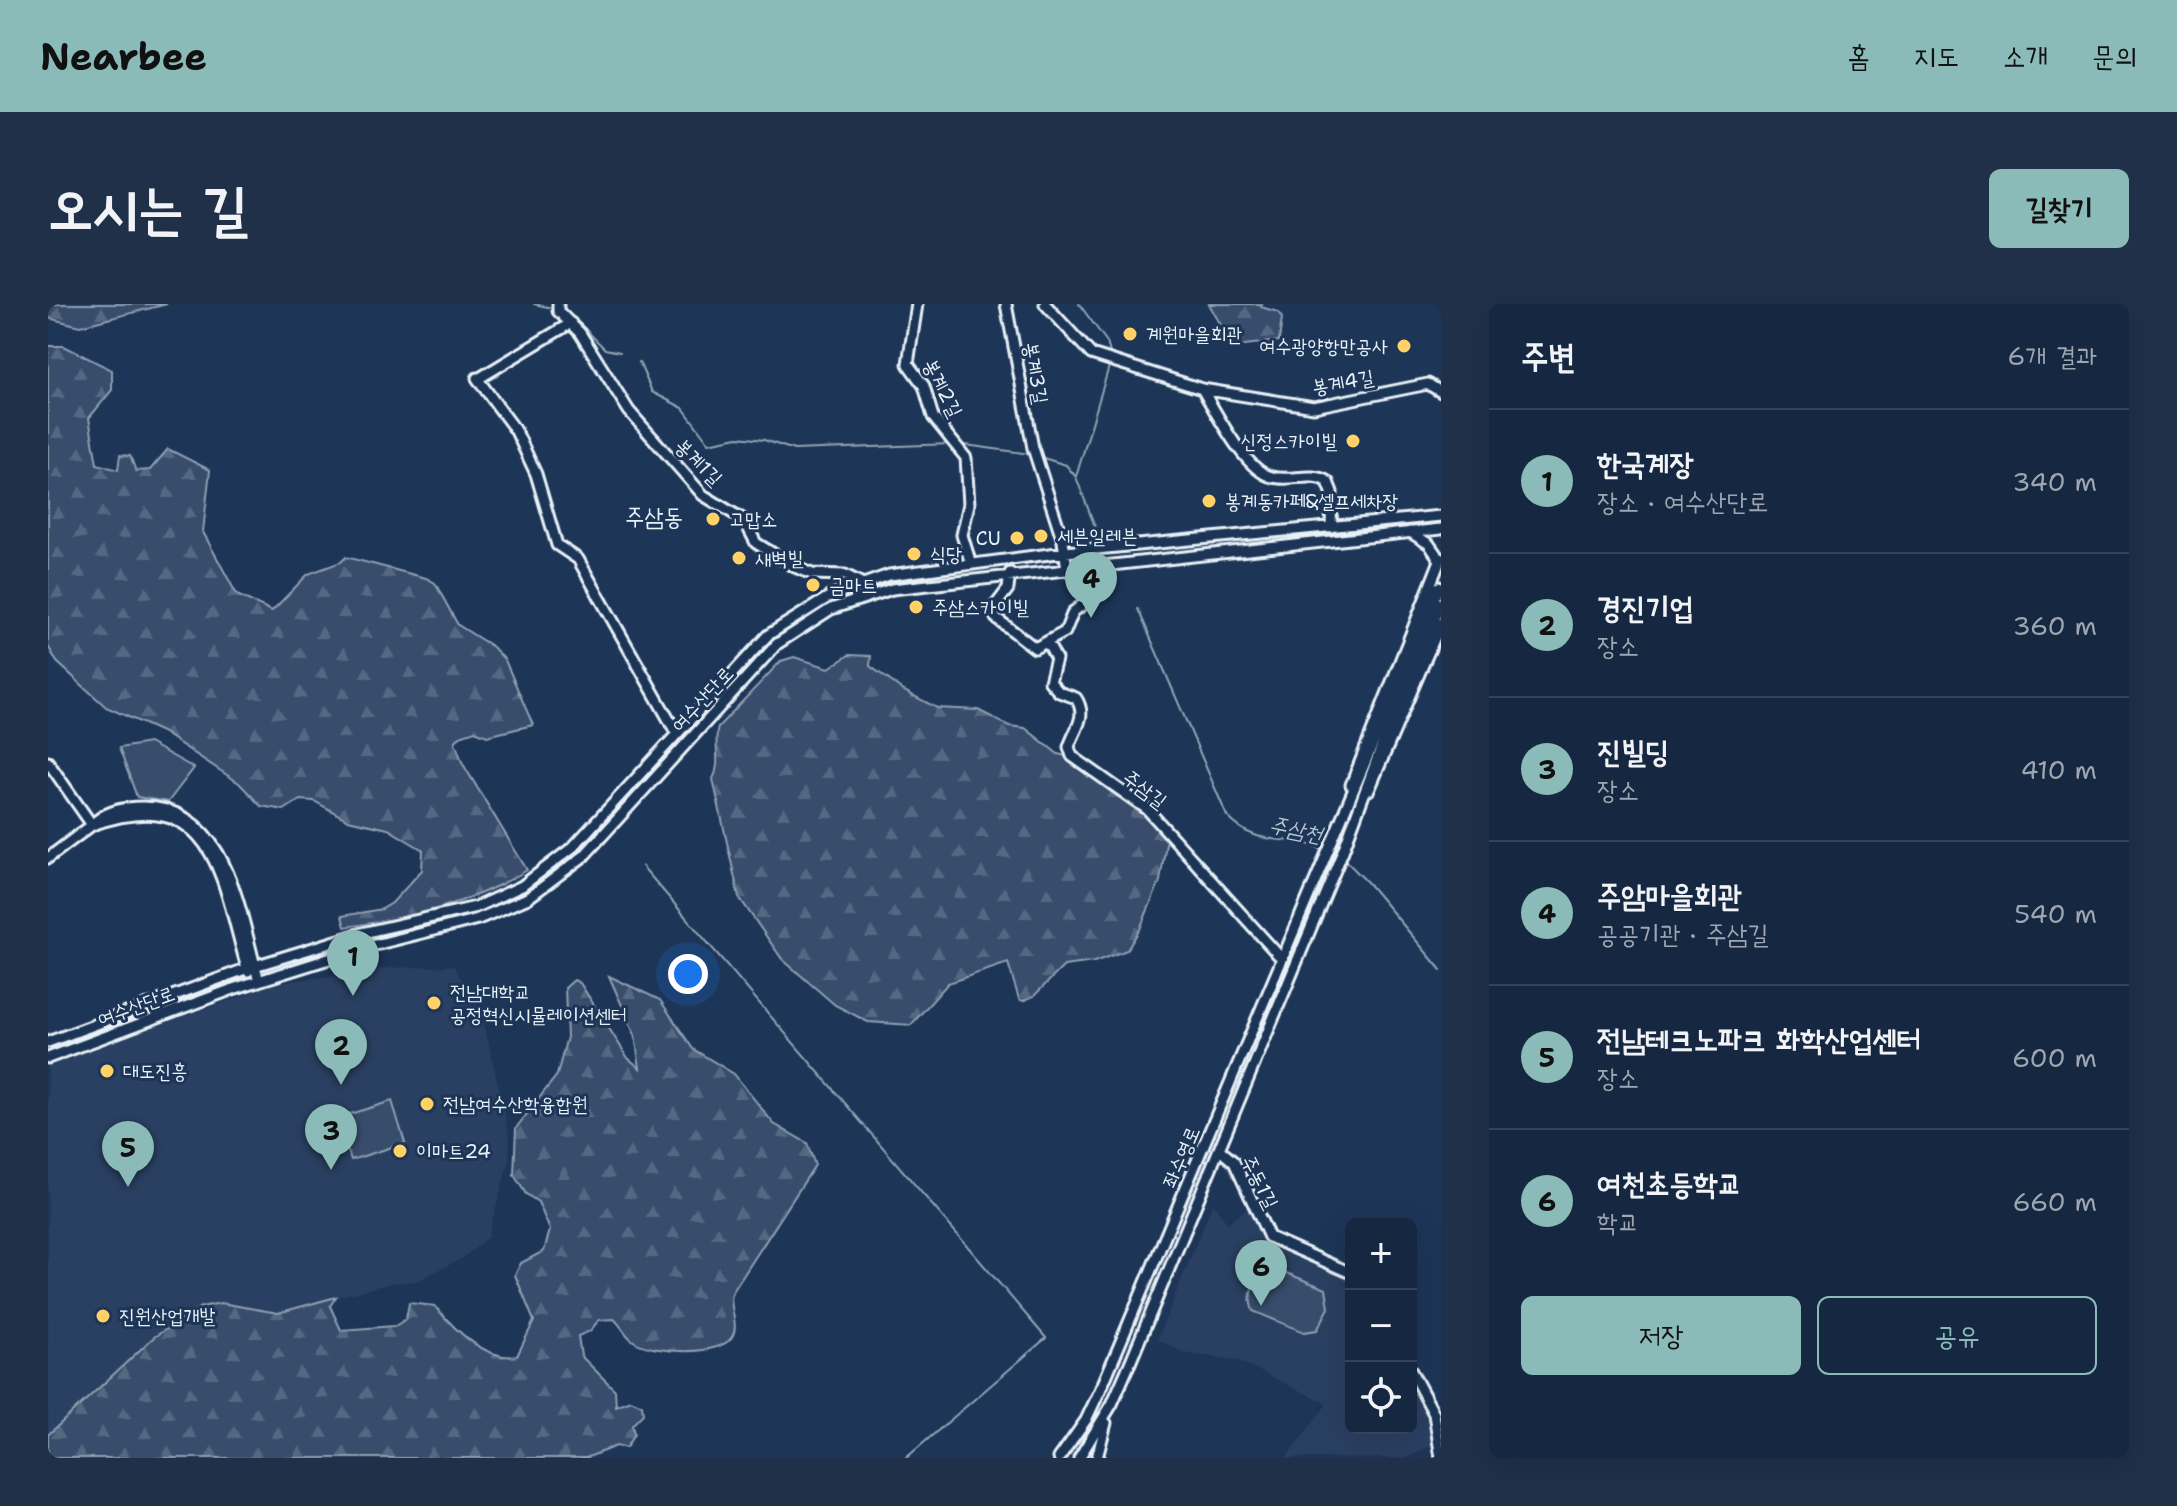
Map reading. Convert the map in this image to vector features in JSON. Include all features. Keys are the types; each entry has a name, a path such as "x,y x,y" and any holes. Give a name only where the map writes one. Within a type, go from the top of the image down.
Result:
{"street":[{"name":"봉계1길","path":"558,304 558,311 571,323 629,411 706,497 744,520 756,543 809,573 845,575 861,583"},
{"name":"봉계2길","path":"917,304 908,364 924,386 933,417 962,451 969,500 962,535 971,564"},
{"name":"봉계3길","path":"1006,304 1037,467 1065,552"},
{"name":"봉계3길","path":"1045,304 1084,349 1103,359 1202,389"},
{"name":"여수산단로","path":"571,323 478,378 516,431 536,474 557,545 578,559 677,734"},
{"name":"봉계4길","path":"1202,389 1271,403 1314,407 1428,384 1441,392"},
{"path":"1202,389 1239,448 1265,474 1279,478 1319,478 1328,482 1332,492 1331,527"},
{"path":"1411,519 1441,509"},
{"name":"여수산단로","path":"48,1042 251,967 362,933 476,907 522,886 573,847 775,630 813,605 861,583 889,575 1065,552 1441,516"},
{"name":"여수산단로","path":"48,1058 256,982 367,947 478,919 537,893 596,844 777,644 815,618 866,596 892,589 1010,573 1441,529"},
{"path":"1410,532 1429,544 1440,559 1435,584"},
{"path":"1065,552 1067,569"},
{"path":"1010,573 1008,589 993,606 995,617 1032,647 1048,644 1067,631 1074,610 1093,597 1091,566"},
{"path":"1435,584 1441,574"},
{"path":"861,583 866,596"},
{"name":"좌수영로","path":"1059,1458 1086,1420 1103,1384 1282,959 1348,797 1355,770 1435,584"},
{"path":"1361,803 1441,603"},
{"path":"1361,803 1375,780 1441,623"},
{"name":"주삼길","path":"1048,644 1056,659 1050,682 1059,692 1076,698 1082,711 1082,719 1069,747 1072,756 1147,809 1282,959"},
{"path":"48,762 92,825"},
{"name":"좌수영로","path":"1079,1458 1112,1404 1220,1150 1361,803"},
{"path":"48,858 109,813 147,807 184,816 216,845 256,982"},
{"name":"주동1길","path":"1220,1150 1234,1162 1269,1237 1345,1270"},
{"path":"1417,1383 1436,1419 1441,1458"},
{"path":"1097,1458 1112,1404"}],"shaded area":[{"path":"454,966 482,1014 510,1139 509,1161 487,1238 463,1258 417,1281 391,1283 278,1313 221,1303 201,1307 154,1337 48,1435 48,1065 278,983 387,968"},
{"path":"1213,1203 1227,1223 1253,1205 1264,1230 1345,1270 1345,1434 1417,1434 1417,1388 1431,1418 1435,1444 1406,1458 1286,1458 1327,1404 1239,1361 1184,1353 1157,1339"}],"green space":[{"path":"48,304 167,304 80,326 48,318"},
{"path":"1209,304 1262,304 1261,307 1278,312 1282,318 1279,341 1236,346 1231,343"},
{"path":"48,346 64,346 112,370 112,390 89,418 97,464 118,470 120,455 130,456 136,471 150,470 168,449 210,470 203,532 237,595 272,611 308,574 341,562 346,557 435,583 458,625 493,647 505,660 533,725 487,736 475,731 460,736 455,742 463,764 527,870 462,901 345,927 342,916 382,909 392,903 422,870 423,850 388,829 348,820 314,801 300,800 284,810 261,806 239,783 162,732 106,707 57,662 48,646"},
{"path":"849,655 871,656 870,666 904,691 937,708 978,710 1009,726 1025,728 1058,754 1074,758 1168,831 1160,881 1140,929 1127,950 1094,962 1064,966 1034,996 1023,1001 1019,999 1008,963 948,983 911,1025 868,1022 835,1005 782,959 739,897 713,779 717,766 718,727 781,661 794,657 829,668"},
{"path":"149,743 194,768 168,802 137,797 119,748"},
{"path":"609,976 660,1000 693,1049 734,1074 774,1124 807,1143 815,1165 732,1293 734,1332 725,1343 701,1350 656,1349 632,1340 614,1319 599,1320 590,1331 578,1336 581,1356 615,1390 616,1406 631,1400 642,1405 643,1414 632,1425 634,1434 626,1448 616,1446 586,1458 48,1458 48,1435 154,1337 201,1307 221,1303 278,1313 336,1297 330,1306 341,1330 395,1326 406,1319 409,1303 435,1306 471,1342 493,1354 517,1356 534,1321 515,1275 521,1263 544,1251 550,1230 538,1202 526,1194 514,1175 516,1128 557,1075 567,1037 565,988 574,980 580,983 628,1058 640,1068 635,1035"},
{"path":"392,1101 405,1143 351,1160 337,1118"},
{"path":"1274,1268 1326,1289 1329,1308 1317,1330 1304,1332 1253,1311 1251,1297 1254,1284 1262,1273"}],"waterway":[{"path":"534,304 552,308"},
{"name":"주삼천","path":"1079,304 1107,342 1111,357"},
{"path":"581,325 605,349 620,352"},
{"path":"639,362 652,392 683,408 709,443 738,437 764,440 794,450 951,444"},
{"name":"주삼천","path":"1097,532 1076,477 1110,363"},
{"path":"958,444 1030,454"},
{"path":"1040,457 1066,465 1076,477"},
{"name":"주삼천","path":"1138,609 1227,816 1251,834 1323,850"},
{"name":"주삼천","path":"1344,859 1441,970"},
{"path":"642,866 1046,1338 906,1458"}],"place":[{"name":"계원마을회관","path":"1130,334"},
{"name":"여수광양항만공사","path":"1404,346"},
{"name":"신정스카이빌","path":"1353,441"},
{"name":"봉계동카페&셀프세차장","path":"1209,501"},
{"name":"고맙소","path":"713,519"},
{"name":"세븐일레븐","path":"1041,536"},
{"name":"CU","path":"1017,538"},
{"name":"식당","path":"914,554"},
{"name":"새벽빌","path":"739,558"},
{"name":"금마트","path":"813,585"},
{"name":"주삼스카이빌","path":"916,607"},
{"name":"주암마을회관","path":"1091,618"},
{"name":"한국계장","path":"353,996"},
{"name":"전남대학교 공정혁신시뮬레이션센터","path":"434,1003"},
{"name":"대도진흥","path":"107,1071"},
{"name":"경진기업","path":"341,1085"},
{"name":"전남여수산학융합원","path":"427,1104"},
{"name":"이마트24","path":"400,1151"},
{"name":"진빌딩","path":"331,1170"},
{"name":"전남테크노파크 화학산업센터","path":"128,1187"},
{"name":"여천초등학교","path":"1261,1306"},
{"name":"진원산업개발","path":"103,1316"}],"district":[{"name":"주삼동","path":"654,517"}]}
